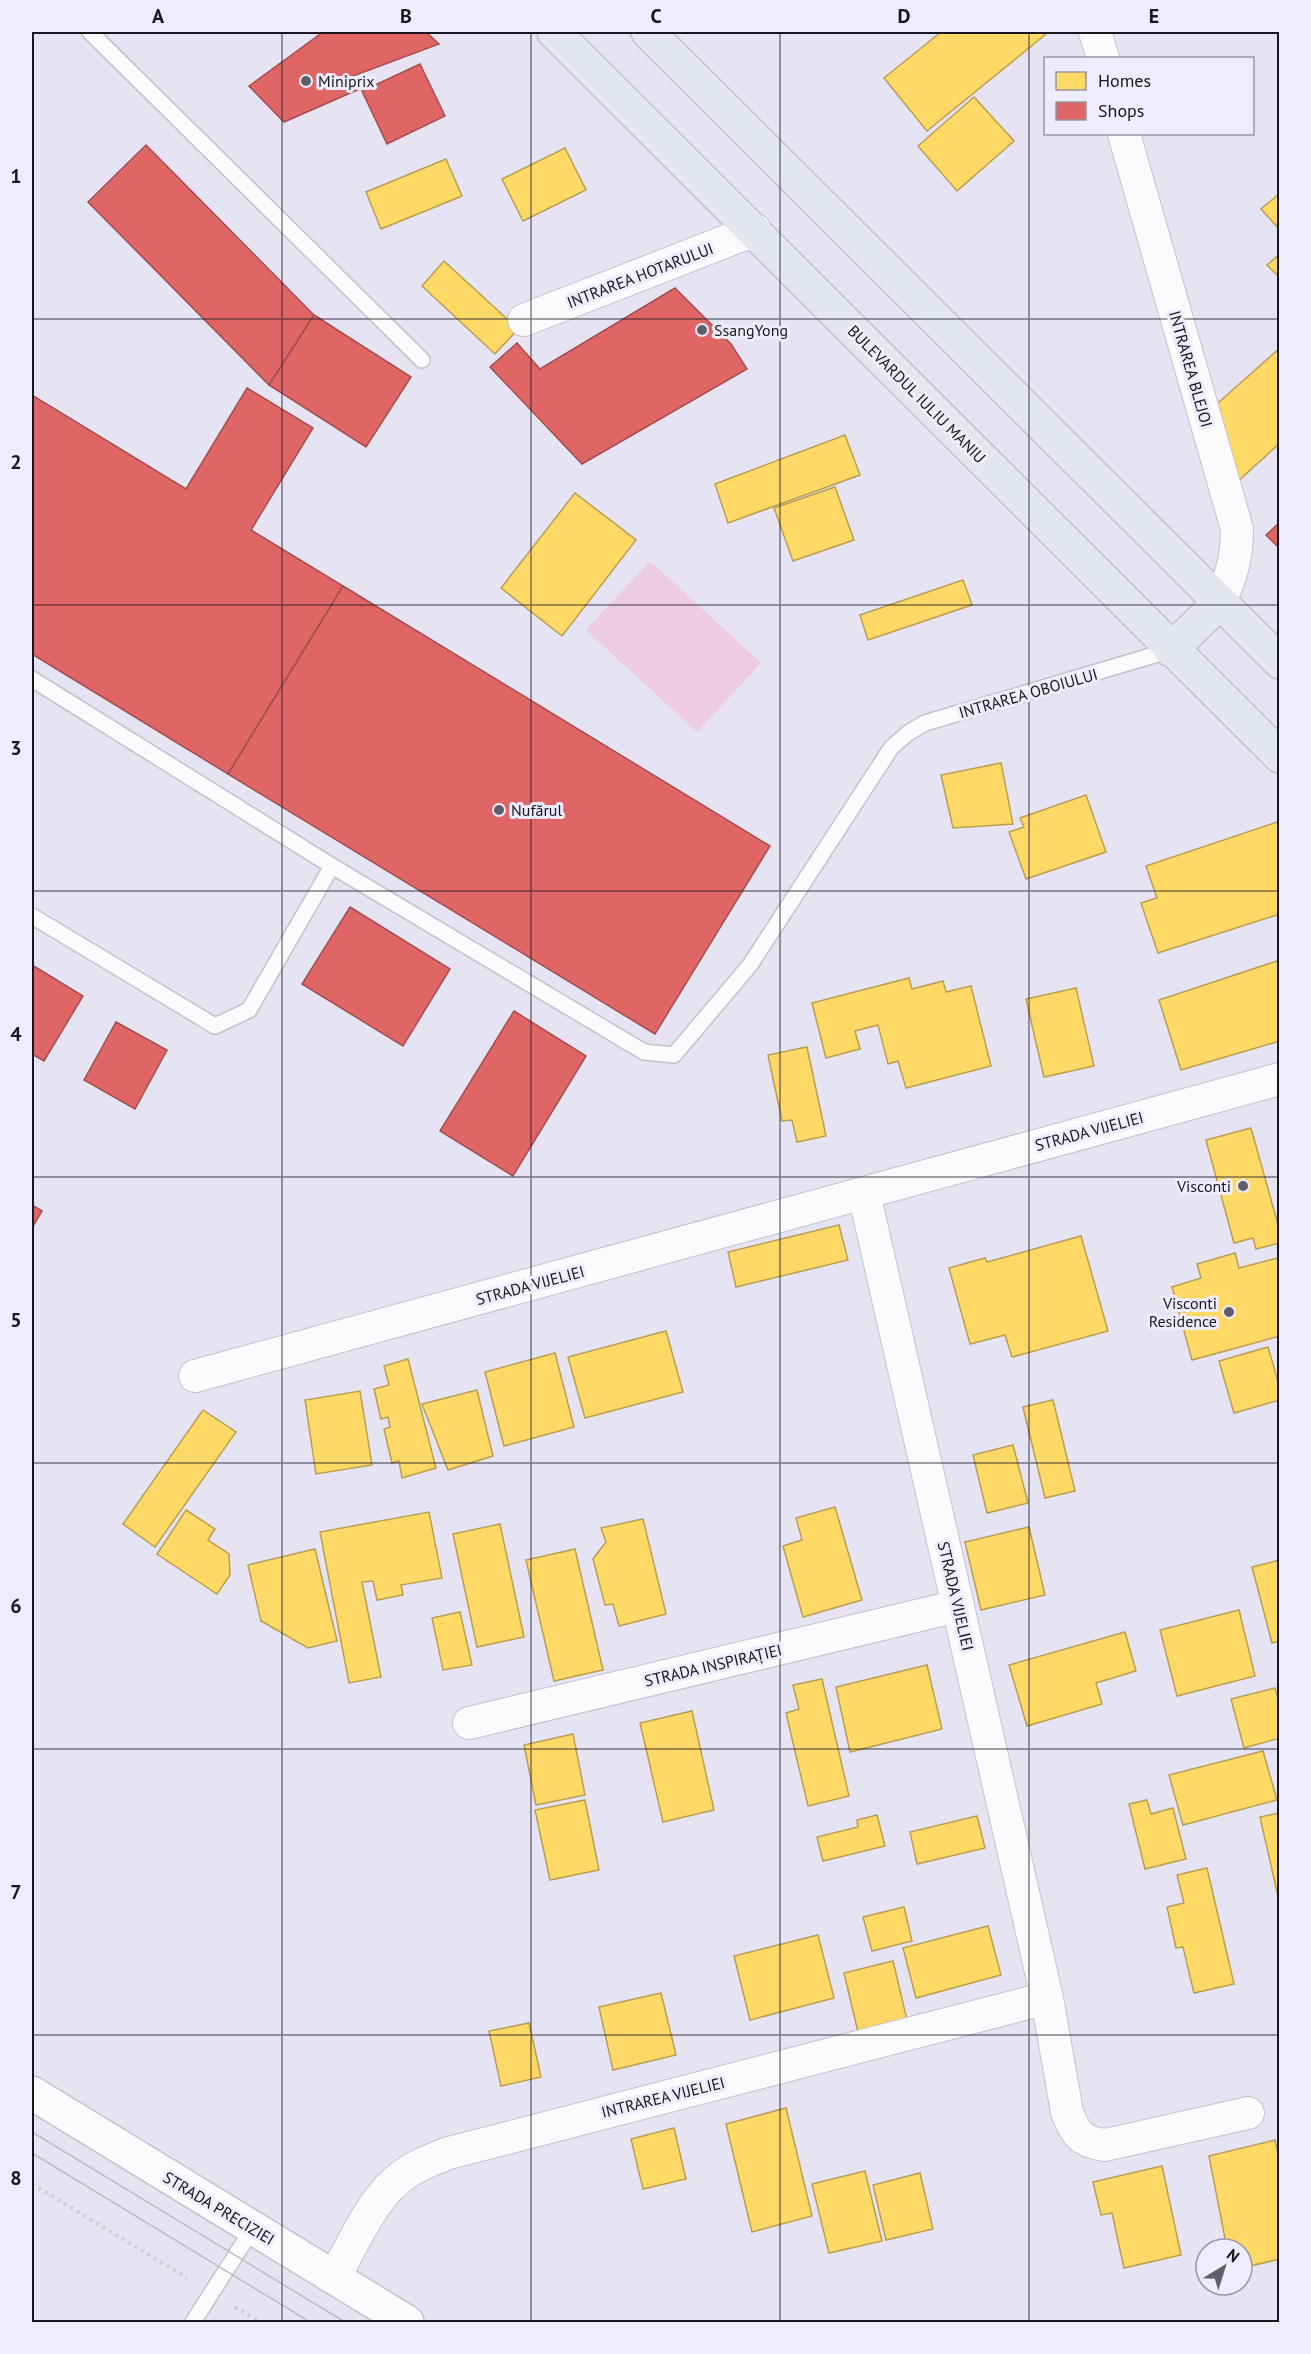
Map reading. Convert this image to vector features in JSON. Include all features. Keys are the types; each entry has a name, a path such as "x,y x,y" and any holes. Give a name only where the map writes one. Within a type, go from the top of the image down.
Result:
{"main road":[{"name":"BULEVARDUL IULIU MANIU","path":"555,32 755,230 1171,650 1280,756"},
{"path":"648,32 1280,662"},
{"path":"1171,650 1219,603"}],"street":[{"path":"1095,32 1103,57"},
{"name":"INTRAREA BLEJOI","path":"1124,135 1237,529 1237,553 1233,575 1219,603"},
{"name":"INTRAREA HOTARULUI","path":"524,320 755,230"},
{"name":"STRADA VIJELIEI","path":"195,1376 1280,1079"},
{"name":"STRADA VIJELIEI","path":"864,1193 1047,1998 1067,2112 1074,2130 1081,2139 1105,2145 1248,2112"},
{"name":"STRADA INSPIRAȚIEI","path":"468,1723 958,1606"},
{"name":"INTRAREA VIJELIEI","path":"334,2277 373,2211 394,2182 424,2162 449,2153 1047,1998"},
{"name":"STRADA PRECIZIEI","path":"32,2093 407,2322"}],"lane":[{"path":"90,32 422,360"},
{"name":"INTRAREA OBOIULUI","path":"332,866 644,1052 674,1055 750,966 891,748 908,733 925,723 1171,650"},
{"path":"32,679 332,866 249,1010 215,1026 32,916"},
{"path":"193,2322 253,2228"}],"path":[{"path":"32,2184 260,2322"}],"shaded area":[{"path":"650,561 761,663 697,732 586,630"}],"building: Homes":[{"path":"941,32 1042,32 1045,35 927,131 884,78"},
{"path":"974,97 1014,141 957,191 918,146"},
{"path":"565,148 586,190 523,221 502,179"},
{"path":"446,159 462,196 381,229 366,192"},
{"path":"1280,193 1280,230 1261,209"},
{"path":"1280,254 1280,278 1267,265"},
{"path":"444,261 518,329 495,354 422,286"},
{"path":"1280,348 1280,443 1236,483 1218,403"},
{"path":"845,435 860,475 728,523 715,484"},
{"path":"835,487 854,540 793,561 774,508"},
{"path":"575,493 636,540 562,636 501,588"},
{"path":"963,580 972,605 868,640 860,615"},
{"path":"1001,763 1013,824 953,828 941,775"},
{"path":"1086,795 1106,852 1026,879 1009,832 1024,827 1020,818"},
{"path":"1277,822 1280,825 1280,914 1158,953 1141,903 1157,898 1146,866"},
{"path":"1280,960 1280,1041 1181,1070 1159,1000"},
{"path":"909,978 912,989 943,981 946,992 971,986 991,1066 906,1088 898,1061 888,1064 878,1025 855,1031 860,1049 826,1058 812,1003"},
{"path":"1076,988 1094,1066 1044,1077 1026,999"},
{"path":"807,1047 826,1136 797,1142 792,1120 782,1121 768,1055"},
{"name":"Visconti","path":"1251,1128 1280,1232 1280,1243 1256,1249 1253,1238 1234,1243 1206,1140"},
{"path":"839,1225 848,1260 736,1287 728,1252"},
{"path":"1081,1236 1108,1331 1012,1357 1005,1335 970,1344 949,1268 985,1258 987,1262"},
{"name":"Visconti Residence","path":"1235,1253 1239,1268 1278,1258 1280,1336 1192,1360 1172,1287 1201,1278 1197,1264"},
{"path":"666,1331 683,1392 585,1418 568,1357"},
{"path":"1268,1347 1280,1388 1280,1400 1234,1413 1219,1361"},
{"path":"555,1353 574,1427 504,1446 485,1372"},
{"path":"408,1359 436,1468 402,1478 399,1461 392,1463 384,1429 390,1427 388,1417 381,1419 374,1389 389,1385 384,1366"},
{"path":"477,1390 493,1456 448,1470 422,1404"},
{"path":"360,1391 372,1465 316,1474 305,1400"},
{"path":"1053,1400 1075,1491 1045,1498 1023,1407"},
{"path":"203,1410 236,1432 155,1547 123,1524"},
{"path":"1013,1445 1028,1503 987,1513 973,1455"},
{"path":"835,1507 862,1600 803,1617 783,1546 802,1540 796,1518"},
{"path":"186,1510 215,1529 208,1540 229,1554 230,1575 217,1594 157,1554"},
{"path":"429,1512 442,1578 401,1585 403,1595 377,1600 373,1581 362,1582 381,1677 349,1683 320,1532"},
{"path":"643,1519 666,1614 619,1626 613,1604 605,1605 593,1559 606,1542 601,1528"},
{"path":"500,1524 524,1637 477,1647 453,1534"},
{"path":"1029,1527 1045,1595 981,1610 965,1542"},
{"path":"315,1549 337,1641 308,1648 261,1621 248,1565"},
{"path":"575,1549 603,1670 554,1681 526,1560"},
{"path":"1280,1560 1280,1641 1272,1643 1252,1567"},
{"path":"1239,1610 1255,1676 1177,1696 1160,1630"},
{"path":"460,1612 472,1665 443,1670 432,1618"},
{"path":"1125,1632 1136,1671 1096,1683 1102,1704 1027,1726 1009,1665"},
{"path":"927,1665 942,1729 850,1752 836,1687"},
{"path":"822,1679 849,1796 808,1806 786,1713 799,1709 793,1685"},
{"path":"1275,1688 1280,1705 1280,1738 1244,1748 1231,1699"},
{"path":"692,1711 714,1810 663,1822 640,1723"},
{"path":"573,1734 585,1795 536,1805 524,1745"},
{"path":"1263,1751 1277,1800 1183,1825 1169,1775"},
{"path":"585,1800 599,1870 550,1880 535,1810"},
{"path":"1147,1800 1151,1814 1173,1808 1186,1859 1145,1869 1129,1804"},
{"path":"1280,1813 1280,1905 1260,1817"},
{"path":"877,1815 885,1846 823,1861 817,1837 858,1827 857,1820"},
{"path":"977,1816 985,1848 917,1864 910,1832"},
{"path":"1207,1868 1234,1984 1194,1993 1183,1947 1176,1948 1167,1907 1184,1903 1177,1875"},
{"path":"904,1907 912,1941 872,1951 863,1917"},
{"path":"988,1926 1001,1975 916,1998 903,1948"},
{"path":"818,1935 834,1998 750,2020 734,1956"},
{"path":"893,1961 907,2020 858,2032 844,1973"},
{"path":"661,1993 676,2055 613,2070 599,2007"},
{"path":"529,2023 541,2077 501,2086 489,2031"},
{"path":"786,2108 812,2216 752,2232 726,2124"},
{"path":"674,2128 686,2179 643,2189 631,2139"},
{"path":"1275,2140 1280,2162 1280,2259 1254,2265 1254,2237 1225,2237 1209,2156"},
{"path":"1162,2166 1181,2255 1124,2268 1112,2213 1101,2215 1093,2182"},
{"path":"865,2171 882,2241 829,2253 812,2184"},
{"path":"920,2173 933,2229 886,2240 873,2185"}],"building: Shops":[{"name":"Miniprix","path":"323,32 426,32 439,44 353,76 362,88 284,122 249,86"},
{"path":"420,64 445,116 387,144 362,91"},
{"path":"146,145 314,315 269,385 88,202"},
{"path":"675,288 731,344 747,369 582,464 490,367 517,343 540,369"},
{"path":"314,315 411,377 366,447 269,385"},
{"path":"247,388 313,428 251,530 343,586 228,774 32,654 32,395 186,489"},
{"path":"1280,522 1280,549 1266,535"},
{"name":"Nufărul","path":"343,586 770,846 655,1034 228,774"},
{"path":"350,907 450,969 403,1046 302,984"},
{"path":"32,965 83,996 44,1061 32,1054"},
{"path":"514,1011 586,1056 513,1176 440,1131"},
{"path":"116,1022 167,1050 135,1109 84,1080"},
{"path":"32,1205 42,1211 32,1228"}],"tram line":[{"path":"32,2132 345,2322"},
{"path":"32,2153 310,2322"}],"place":[{"name":"Miniprix","path":"306,81"},
{"name":"SsangYong","path":"702,330"},
{"name":"Nufărul","path":"499,810"},
{"name":"Visconti","path":"1243,1186"},
{"name":"Visconti Residence","path":"1229,1312"}]}
